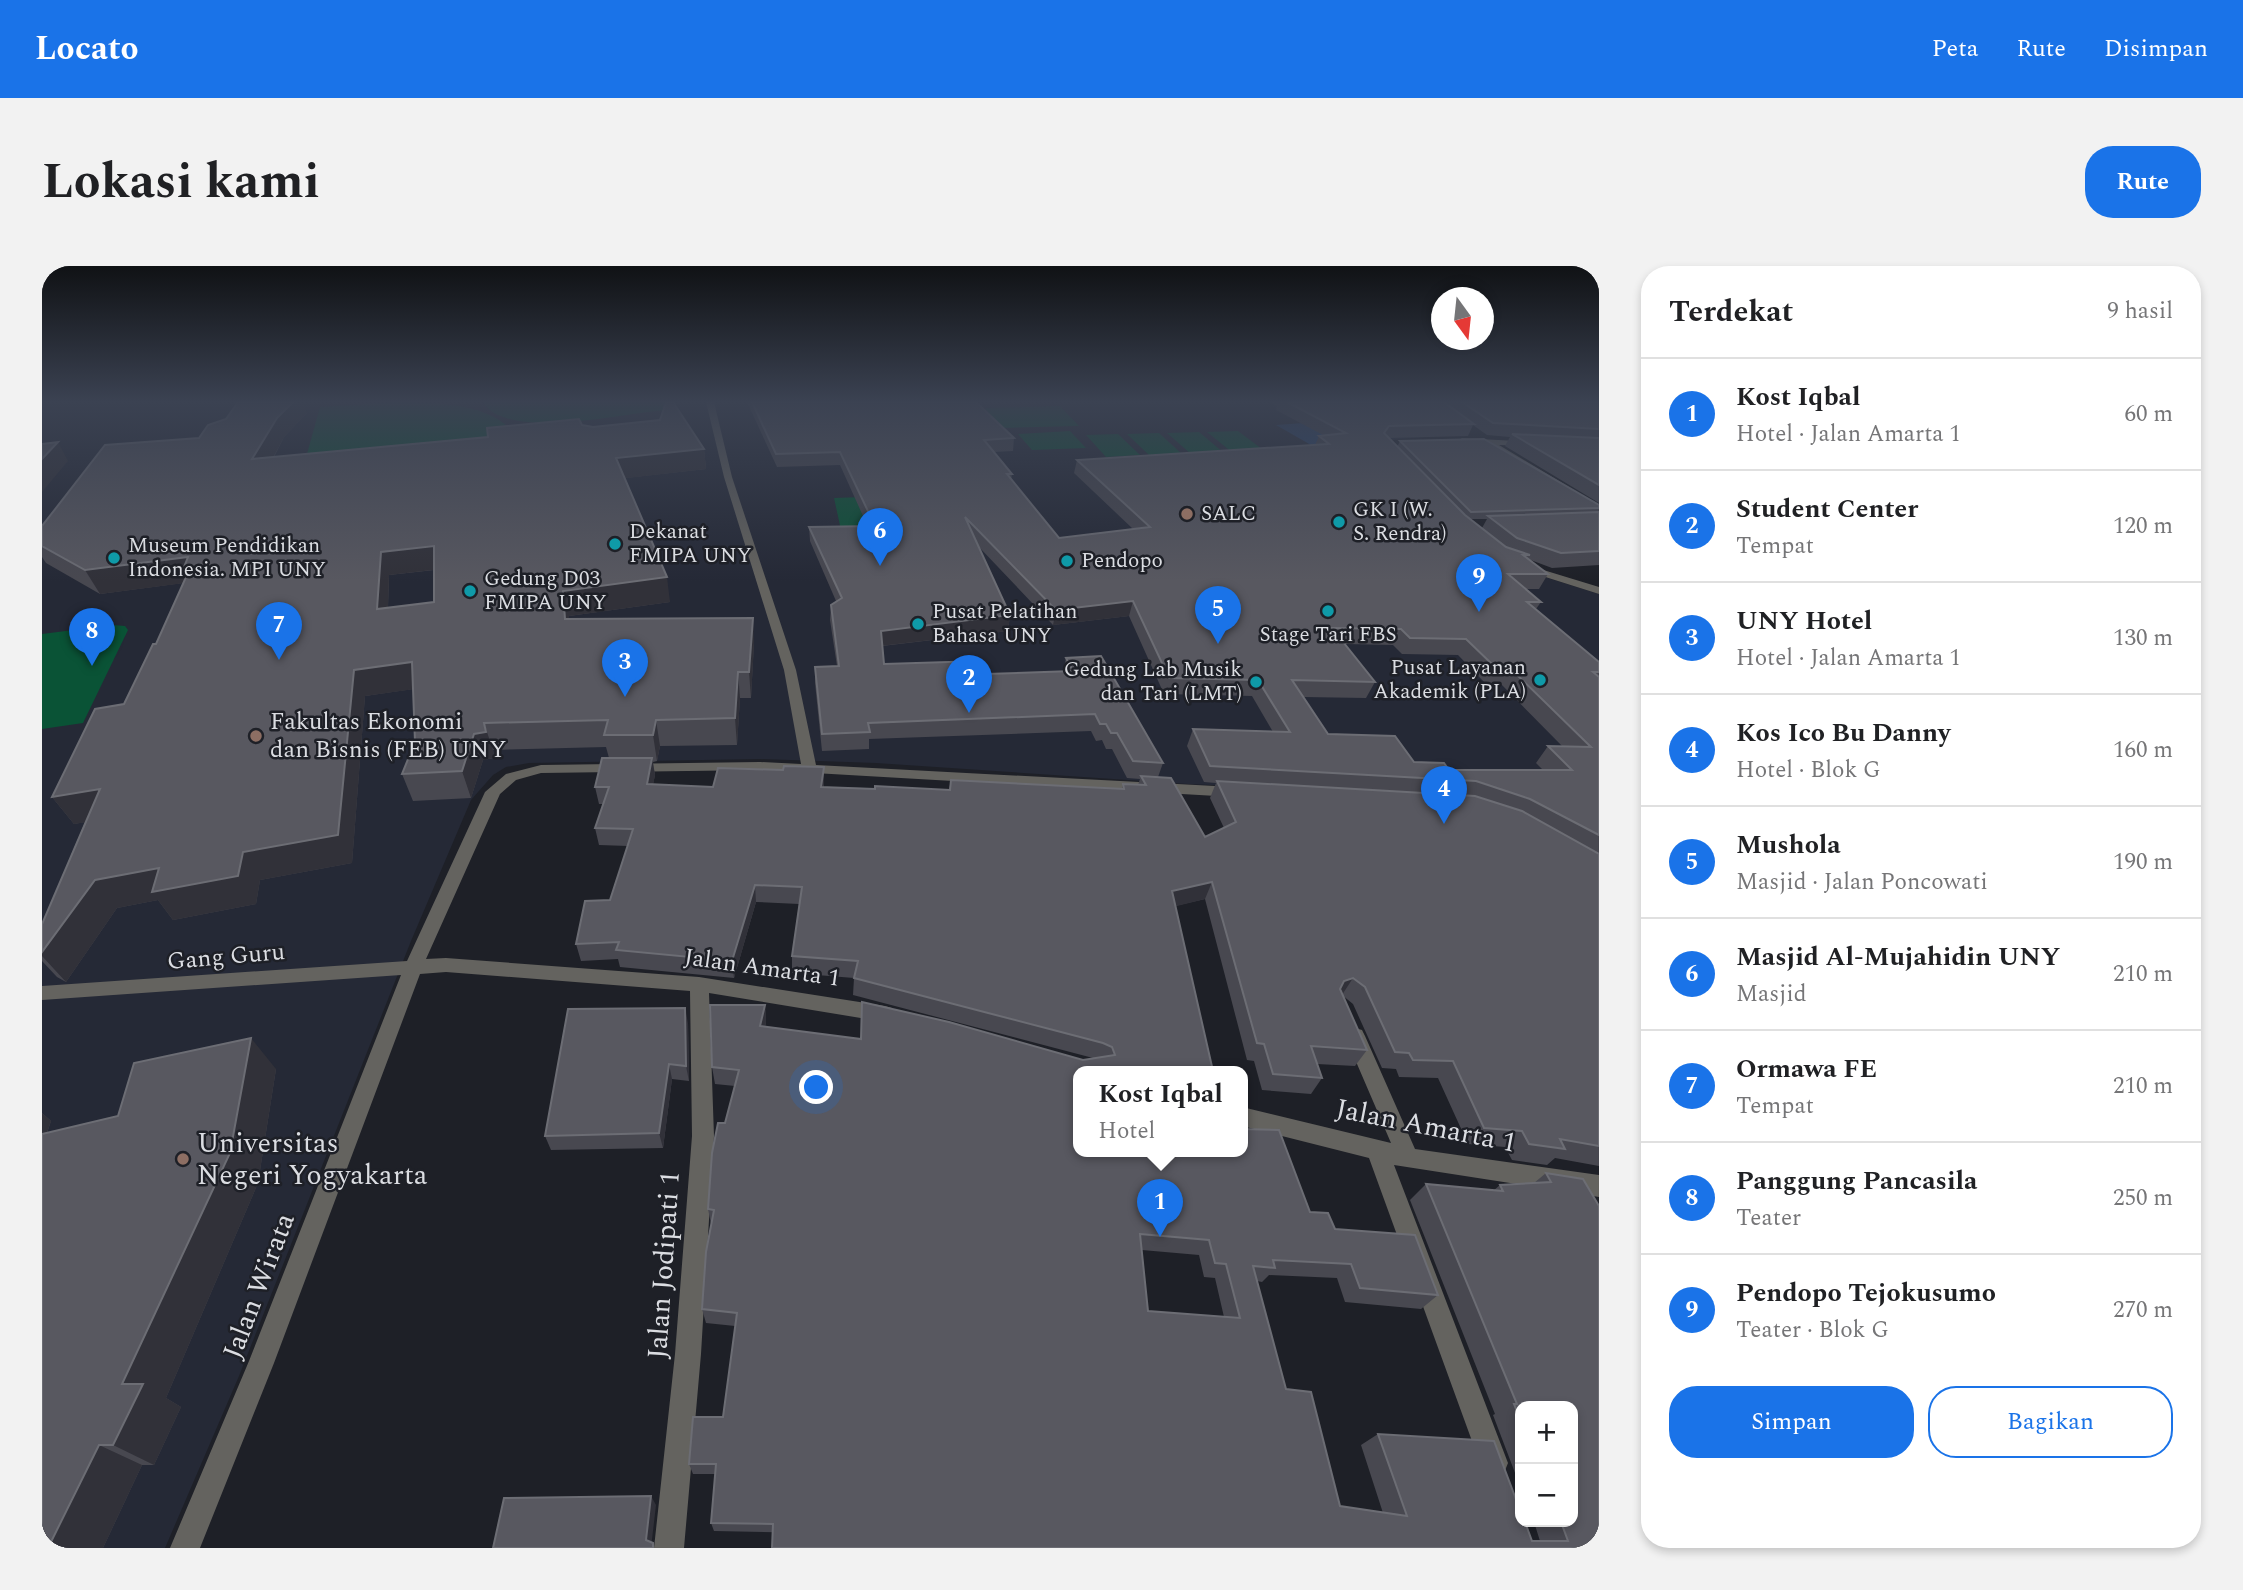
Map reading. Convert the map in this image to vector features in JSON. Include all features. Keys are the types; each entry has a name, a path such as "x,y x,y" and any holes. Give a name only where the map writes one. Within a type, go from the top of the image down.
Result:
{"street":[{"path":"724,462 790,670 809,767"},
{"path":"1520,462 1599,509"},
{"path":"1513,561 1599,591"},
{"name":"Jalan Wirata","path":"185,1548 261,1363 414,965 494,792 511,777 541,769 809,767 1245,793"},
{"name":"Jalan Amarta 1","path":"414,965 699,984 857,1007 908,1019"},
{"name":"Gang Guru","path":"42,993 198,984 414,965"},
{"name":"Jalan Jodipati 1","path":"669,1548 688,1354 703,1136 699,984"},
{"path":"1347,1018 1408,1158"},
{"name":"Jalan Amarta 1","path":"1248,1118 1408,1158 1599,1186"},
{"path":"1378,1151 1502,1484"}],"shaded area":[{"name":"Universitas Negeri Yogyakarta","path":"42,462 1401,462 1513,567 1599,594 1599,865 1473,797 1188,784 876,763 760,759 529,763 506,767 493,775 471,800 411,941 239,1376 165,1548 42,1548"}],"green space":[{"path":"947,494 951,537 841,530 834,498"},
{"path":"113,625 125,626 128,630 83,723 42,729 42,634"}],"building":[{"path":"92,462 618,462 667,577 563,591 565,619 753,618 749,672 738,672 735,718 656,720 653,735 604,735 608,720 484,723 486,732 474,734 462,771 402,774 415,742 412,662 354,670 338,835 243,852 238,876 152,892 159,868 95,880 42,952 42,924 100,789 52,797 95,709 124,704 153,644 156,644 191,566 184,567 188,557 85,570 42,546 42,526","holes":["434,546 434,602 377,609 381,552"]},
{"path":"845,462 1002,462 1012,474 1007,474 1059,538 1150,527 1079,462 1412,462 1465,515 1506,547 1530,555 1523,555 1548,574 1508,574 1541,602 1527,602 1599,662 1599,672 1593,672 1599,677 1599,835 1530,799 1476,781 1210,766 1193,729 1290,732 1258,680 1169,678 1133,601 1056,610 965,517 1010,615 881,631 884,664 981,661 986,674 1073,671 1066,658 1101,656 1163,763 1133,761 1117,733 1111,733 1106,724 1100,724 1095,714 868,723 870,732 822,734 815,667 839,666 831,605 842,598 809,527 875,526","holes":["1332,628 1401,629 1410,638 1466,639 1495,667 1510,668 1591,747 1548,746 1572,770 1449,770 1444,763 1414,762 1395,736 1328,734 1292,680 1375,682"]},
{"path":"1421,462 1524,462 1599,505 1599,508 1471,512"},
{"path":"1559,462 1599,462 1599,485"},
{"path":"1599,512 1599,551 1561,553 1517,538 1488,516"},
{"path":"602,758 652,758 647,784 713,787 718,768 783,770 784,766 824,767 821,787 875,789 875,786 950,790 951,780 1124,789 1123,784 1146,785 1141,776 1171,778 1205,837 1236,822 1217,781 1475,796 1522,811 1599,854 1599,1146 1560,1139 1565,1149 1529,1144 1522,1131 1484,1128 1453,1061 1413,1060 1409,1053 1395,1052 1365,987 1353,978 1344,981 1340,989 1367,1050 1311,1046 1322,1078 1273,1074 1264,1044 1257,1043 1212,882 1172,891 1212,1066 1073,1066 1073,1157 1248,1157 1248,1129 1279,1130 1310,1212 1328,1213 1335,1229 1415,1235 1438,1295 1360,1288 1351,1264 1273,1260 1275,1268 1253,1266 1286,1389 1311,1392 1340,1506 1407,1516 1378,1434 1494,1441 1515,1497 1515,1527 1527,1527 1532,1541 1568,1541 1563,1527 1578,1527 1578,1401 1516,1401 1426,1184 1503,1191 1500,1185 1551,1182 1546,1173 1583,1179 1599,1206 1599,1548 772,1548 773,1524 711,1523 716,1464 689,1464 693,1417 723,1417 737,1313 702,1309 706,1252 714,1210 708,1209 712,1153 718,1123 725,1123 739,1070 712,1067 710,1005 765,1005 760,1026 861,1039 862,1002 949,1022 1083,1060 1115,1055 1112,1047 1103,1043 854,978 858,961 792,956 802,887 755,885 732,961 616,950 619,942 576,944 585,901 610,900 633,829 595,828 609,787 595,787","holes":["1140,1234 1209,1240 1215,1263 1226,1264 1240,1318 1148,1311"]},
{"path":"685,1008 686,1066 669,1064 659,1133 545,1136 568,1009"},
{"path":"251,1038 230,1153 122,1384 143,1384 113,1445 99,1445 48,1548 42,1548 42,1134 118,1116 134,1063"},
{"path":"651,1496 646,1540 653,1543 653,1548 493,1548 504,1498"}],"place":[{"name":"SALC","path":"1187,514"},
{"name":"GK I (W. S. Rendra)","path":"1339,522"},
{"name":"Dekanat FMIPA UNY","path":"615,544"},
{"name":"Museum Pendidikan Indonesia. MPI UNY","path":"114,558"},
{"name":"Pendopo","path":"1067,561"},
{"name":"Masjid Al-Mujahidin UNY","path":"880,566"},
{"name":"Gedung D03 FMIPA UNY","path":"470,591"},
{"name":"Stage Tari FBS","path":"1328,611"},
{"name":"Pendopo Tejokusumo","path":"1479,612"},
{"name":"Pusat Pelatihan Bahasa UNY","path":"918,624"},
{"name":"Mushola","path":"1218,644"},
{"name":"Ormawa FE","path":"279,660"},
{"name":"Panggung Pancasila","path":"92,666"},
{"name":"Pusat Layanan Akademik (PLA)","path":"1540,680"},
{"name":"Gedung Lab Musik dan Tari (LMT)","path":"1256,682"},
{"name":"UNY Hotel","path":"625,697"},
{"name":"Student Center","path":"969,713"},
{"name":"Fakultas Ekonomi dan Bisnis (FEB) UNY","path":"256,736"},
{"name":"Kos Ico Bu Danny","path":"1444,824"},
{"name":"Universitas Negeri Yogyakarta","path":"183,1159"},
{"name":"Kost Iqbal","path":"1160,1237"}]}
